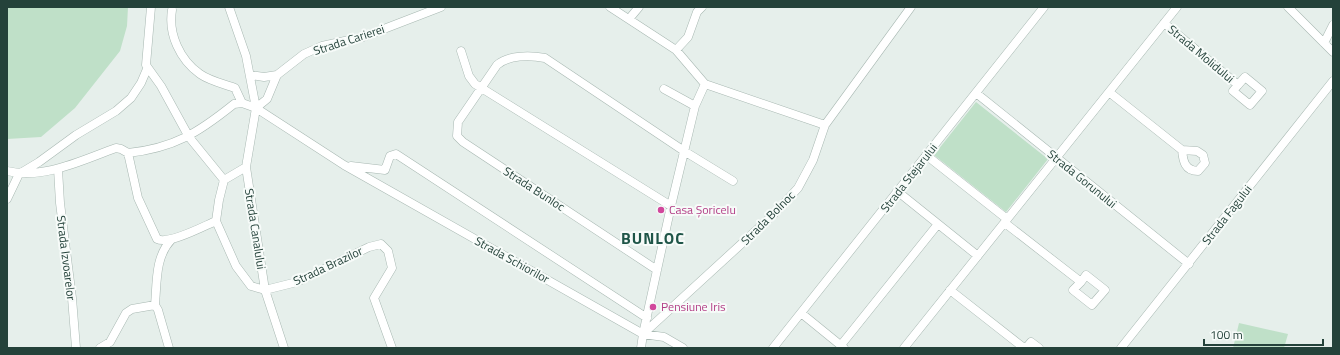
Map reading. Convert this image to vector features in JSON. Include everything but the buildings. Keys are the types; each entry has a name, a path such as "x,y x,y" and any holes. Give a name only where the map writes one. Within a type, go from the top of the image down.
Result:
{"street":[{"path":"7,199 19,174 39,162 76,135 116,111 130,98 141,83 147,69 146,65 151,7"},
{"path":"229,7 240,35 250,75 256,108"},
{"name":"Strada Carierei","path":"256,108 267,99 277,75 304,54 322,46 363,37 441,7"},
{"path":"610,7 676,50 705,84 825,125"},
{"path":"629,19 639,7"},
{"path":"676,50 688,37 697,12 702,7"},
{"name":"Strada Bolnoc","path":"643,334 774,214 798,188 813,160 825,125 911,7"},
{"name":"Strada Stejarului","path":"773,348 1044,7"},
{"name":"Strada Molidului","path":"904,348 1177,7"},
{"path":"1288,7 1333,52"},
{"path":"7,171 19,174 58,169 116,148 128,153 155,149 189,136 234,104 242,103 235,88 200,74 186,60 180,52 172,32 170,22 172,10"},
{"name":"Strada Molidului","path":"1164,23 1238,85"},
{"path":"1324,44 1333,24"},
{"path":"461,51 469,76 481,88 671,206"},
{"name":"Strada Bunloc","path":"657,270 463,142 457,136 458,122 503,59 536,56 544,58 684,151"},
{"path":"147,69 161,86 189,136 224,180"},
{"path":"250,75 264,77 277,75"},
{"name":"Strada Fagului","path":"1120,348 1189,264 1333,81"},
{"path":"641,348 684,151 695,106 705,84"},
{"path":"664,89 695,106"},
{"path":"1109,92 1182,150"},
{"name":"Strada Gorunului","path":"976,94 1189,264"},
{"name":"Strada Schiorilor","path":"242,103 256,108 344,165 643,334 664,337 683,348"},
{"name":"Strada Canalului","path":"256,108 246,167 265,290 284,348"},
{"path":"684,151 733,181"},
{"path":"128,153 138,198 154,236 161,241 173,238 216,221"},
{"name":"Strada Schiorilor","path":"344,165 385,170 390,156 396,154 647,318"},
{"path":"926,155 1081,282"},
{"path":"246,167 224,180 216,221 236,266 251,286 265,290"},
{"name":"Strada Izvoarelor","path":"58,169 60,203 72,298 76,348"},
{"path":"897,192 978,256"},
{"path":"801,314 843,346 938,224"},
{"path":"169,348 158,310 155,306 160,256 164,247 173,238"},
{"name":"Strada Brazilor","path":"265,290 297,282 369,247 381,244 388,251 392,268 374,298 392,348"},
{"path":"950,290 1025,348 1031,342 1039,348"},
{"path":"100,348 110,342 126,313 132,309 155,306"}],"green space":[{"path":"7,7 128,7 127,26 120,51 75,108 41,137 7,139"},
{"path":"976,102 1048,159 1006,212 934,155"},
{"path":"1239,323 1288,334 1284,348 1233,348"}],"place":[{"name":"Casa Șoricelu","path":"661,210"},
{"name":"Pensiune Iris","path":"653,307"}],"district":[{"name":"BUNLOC","path":"653,238"}]}
